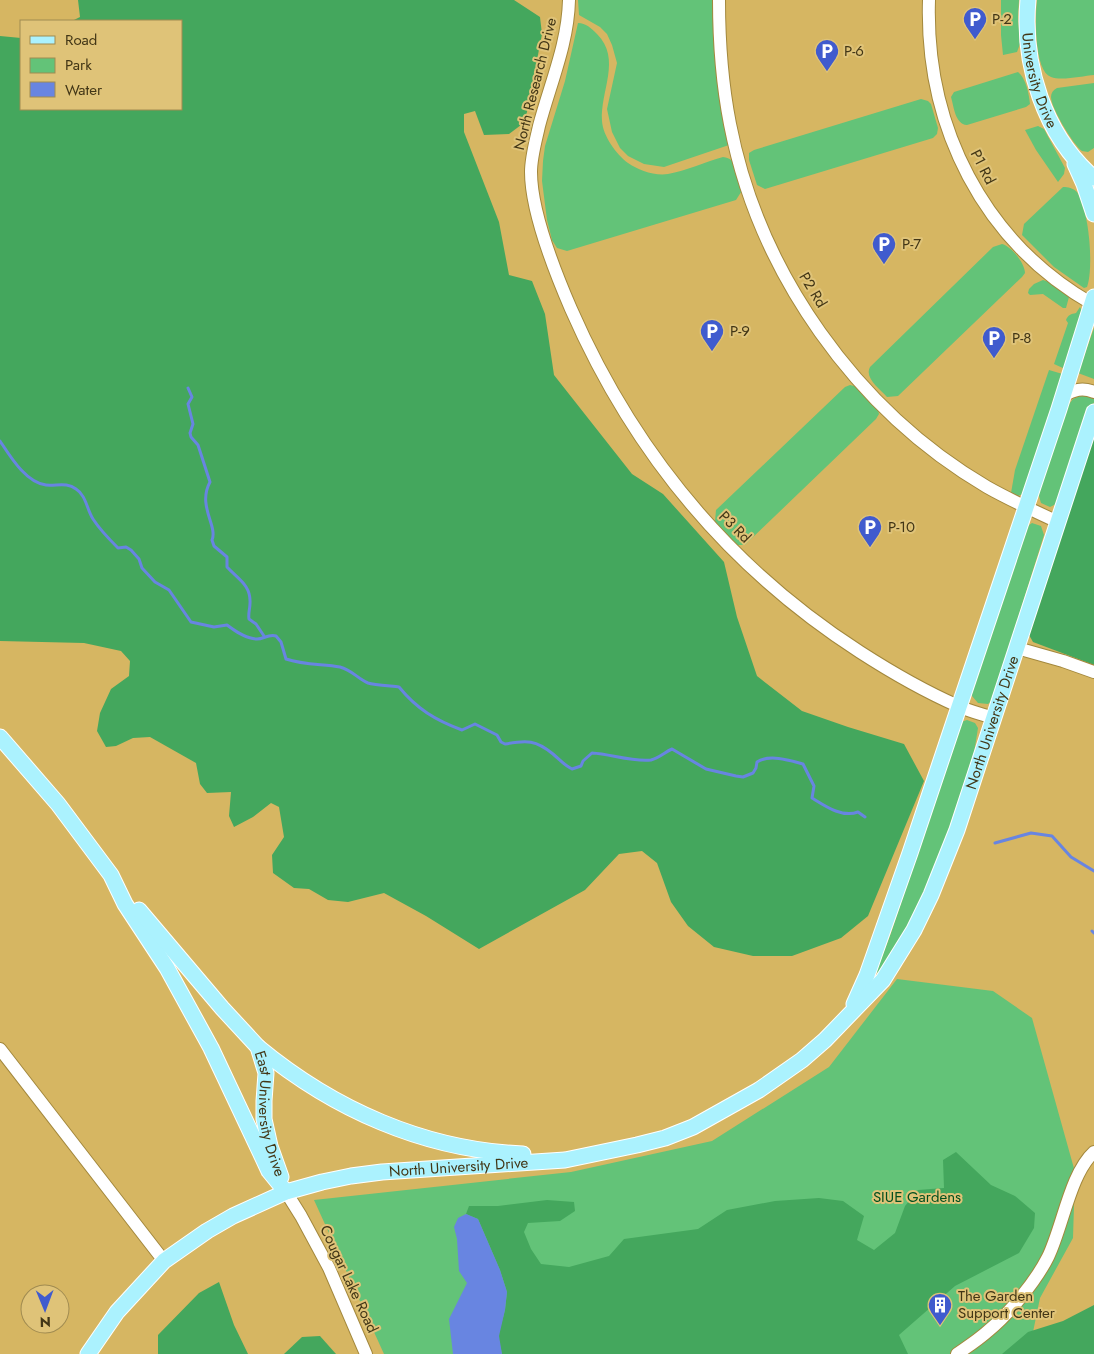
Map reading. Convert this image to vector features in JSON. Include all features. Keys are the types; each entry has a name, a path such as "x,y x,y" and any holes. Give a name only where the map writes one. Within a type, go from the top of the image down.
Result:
{"main road":[{"name":"University Drive","path":"1028,0 1029,50 1039,94 1050,122 1072,156 1094,214"},
{"name":"University Drive","path":"1072,156 1094,178"},
{"path":"1063,396 1093,302"},
{"name":"North University Drive","path":"851,1012 882,935 1063,396"},
{"name":"North University Drive","path":"88,1354 117,1312 164,1261 208,1230 233,1216 286,1192 322,1182 382,1172 565,1160 665,1138 693,1127 759,1090 802,1060 825,1040 883,980 914,930 931,896 957,830 1094,412"},
{"name":"East University Drive","path":"0,738 58,804 112,878 222,1008 258,1047 266,1074 264,1101 268,1136 286,1192"},
{"name":"East University Drive","path":"112,878 125,904 167,968 211,1048 269,1171 286,1192"},
{"path":"258,1047 282,1067 310,1086 361,1114 392,1127 432,1139 482,1150 512,1154 587,1156"}],"street":[{"name":"North Research Drive","path":"552,262 533,200 531,170 536,138 562,53 569,18 569,0"},
{"name":"P2 Rd","path":"720,0 720,50 724,87 738,161 749,196 765,236 801,304 847,367 891,414 961,470 1026,508 1058,522"},
{"name":"P1 Rd","path":"929,0 930,48 936,88 952,140 975,188 1011,240 1035,264 1071,291 1093,302"},
{"name":"P3 Rd","path":"552,262 582,334 623,412 666,475 715,533 770,585 833,634 876,662 919,686 959,706 993,718"},
{"path":"1063,396 1075,390 1086,389 1094,392"},
{"path":"1017,648 1064,661 1094,672"},
{"path":"0,1049 164,1261"},
{"path":"957,1354 989,1331 1024,1294 1038,1276 1049,1256 1080,1169 1094,1152"},
{"name":"Cougar Lake Road","path":"286,1192 330,1268 366,1354"}],"shaded area":[{"path":"0,0 1094,0 1094,1354 0,1354"}],"green space":[{"path":"78,0 514,0 540,17 542,34 525,122 509,134 484,135 475,111 464,114 464,132 499,222 509,275 532,281 545,314 554,375 632,474 663,494 724,562 737,617 757,676 802,711 904,744 924,781 868,916 841,938 792,956 753,956 714,947 688,926 671,902 657,863 642,851 619,854 585,890 479,949 426,916 384,893 348,902 328,900 309,889 294,888 273,873 272,855 284,837 279,807 271,803 253,817 234,827 229,816 231,792 207,793 200,784 196,763 150,737 133,738 116,746 106,747 97,731 100,713 111,689 129,676 130,661 121,651 84,643 0,641 0,36 20,38 20,110 182,110 182,20 74,20 80,17"},
{"path":"578,0 715,0 729,145 664,167 644,164 628,156 620,148 612,132 607,109 617,63 612,45 607,34 600,27 579,15"},
{"path":"1001,0 1019,0 1020,44 1017,52 1003,55 1001,35"},
{"path":"1037,0 1094,0 1094,75 1060,79 1045,73 1041,65 1037,42"},
{"path":"578,23 586,25 597,34 608,54 609,65 602,121 608,139 619,155 636,168 646,172 663,174 682,171 723,157 728,158 735,164 743,189 736,200 567,251 557,248 552,240 547,220 542,181 543,161 545,146 565,81"},
{"path":"1018,72 1025,82 1030,104 1026,107 967,125 960,122 951,97 954,92"},
{"path":"1094,83 1094,148 1088,152 1078,148 1069,135 1059,118 1051,96 1057,88"},
{"path":"921,99 931,104 938,128 937,134 933,138 765,189 757,185 749,160 749,153 754,150"},
{"path":"1038,126 1044,129 1065,168 1064,174 1058,182 1025,130"},
{"path":"1063,187 1077,192 1085,211 1090,267 1087,287 1084,288 1054,267 1022,235 1024,224"},
{"path":"1002,244 1013,251 1020,260 1025,273 1022,277 898,396 887,397 871,379 869,375 870,367 993,247"},
{"path":"1043,280 1049,282 1069,297 1066,308 1063,308 1043,294 1030,295 1028,293 1034,284"},
{"path":"1080,307 1083,313 1065,369 1054,364 1068,323 1066,320 1070,315 1076,313"},
{"path":"1094,328 1094,379 1078,373"},
{"path":"1049,370 1066,375 1023,494 1018,496 1011,493 1015,470"},
{"path":"850,385 858,387 877,407 879,414 876,419 745,545 736,545 715,521 716,510 845,387"},
{"path":"1082,395 1094,395 1094,402 1062,497 1058,503 1050,507 1041,503 1038,493 1066,408 1073,399"},
{"path":"1094,436 1094,665 1033,642 1029,635"},
{"path":"1032,523 1041,526 1044,535 992,701 988,704 978,703 972,696 971,691 1026,527"},
{"path":"967,720 975,723 978,728 974,753 941,852 926,890 904,935 879,973 876,972 891,933 961,722"},
{"name":"SIUE Gardens","path":"897,979 993,991 1032,1018 1075,1172 1073,1238 1040,1298 1033,1332 1031,1354 384,1354 314,1200 571,1172 712,1141 829,1067"},
{"path":"956,1152 991,1185 1015,1196 1035,1213 1034,1228 1019,1253 955,1286 899,1335 908,1354 502,1354 498,1336 505,1310 507,1292 500,1270 478,1219 466,1214 469,1206 498,1206 547,1200 574,1202 575,1211 560,1221 528,1223 524,1232 531,1249 541,1264 569,1267 609,1256 624,1239 698,1229 727,1210 775,1201 819,1198 843,1201 864,1216 857,1240 874,1250 895,1233 905,1206 918,1190 944,1188 943,1160"},
{"path":"219,1282 234,1325 248,1354 158,1354 158,1335 199,1293"},
{"path":"1094,1305 1094,1354 1002,1354 1028,1332 1063,1321"},
{"path":"320,1336 336,1354 284,1354 302,1337"}],"water":[{"path":"466,1214 478,1219 500,1270 507,1292 499,1336 502,1354 453,1354 449,1319 467,1283 459,1271 457,1239 454,1227 458,1218"}],"waterway":[{"path":"188,388 192,397 188,404 193,424 190,433 198,445 210,482 206,499 213,534 212,540 214,546 227,557 227,567 246,587 250,597 249,619 256,624 264,636"},
{"path":"0,441 19,468 32,479 46,485 73,487 79,492 93,519 102,531 118,548 126,547 131,550 139,559 142,568 155,582 169,590 191,622 214,627 227,625 253,639 276,636 281,642 286,659 340,667 368,683 399,687 420,708 443,722 462,730 475,724 497,735 501,742 505,744 531,742 547,749 572,769 581,766 583,761 592,753 636,760 651,760 672,749 706,769 743,777 753,773 757,762 773,758 803,764 814,786 812,798 834,810 846,813 858,812 865,817"},
{"path":"995,843 1031,833 1052,836 1071,857 1094,871"}],"place":[{"name":"P-2","path":"975,40"},
{"name":"P-6","path":"827,72"},
{"name":"P-7","path":"884,265"},
{"name":"P-9","path":"712,352"},
{"name":"P-8","path":"994,359"},
{"name":"P-10","path":"870,548"},
{"name":"The Garden Support Center","path":"940,1326"}]}
